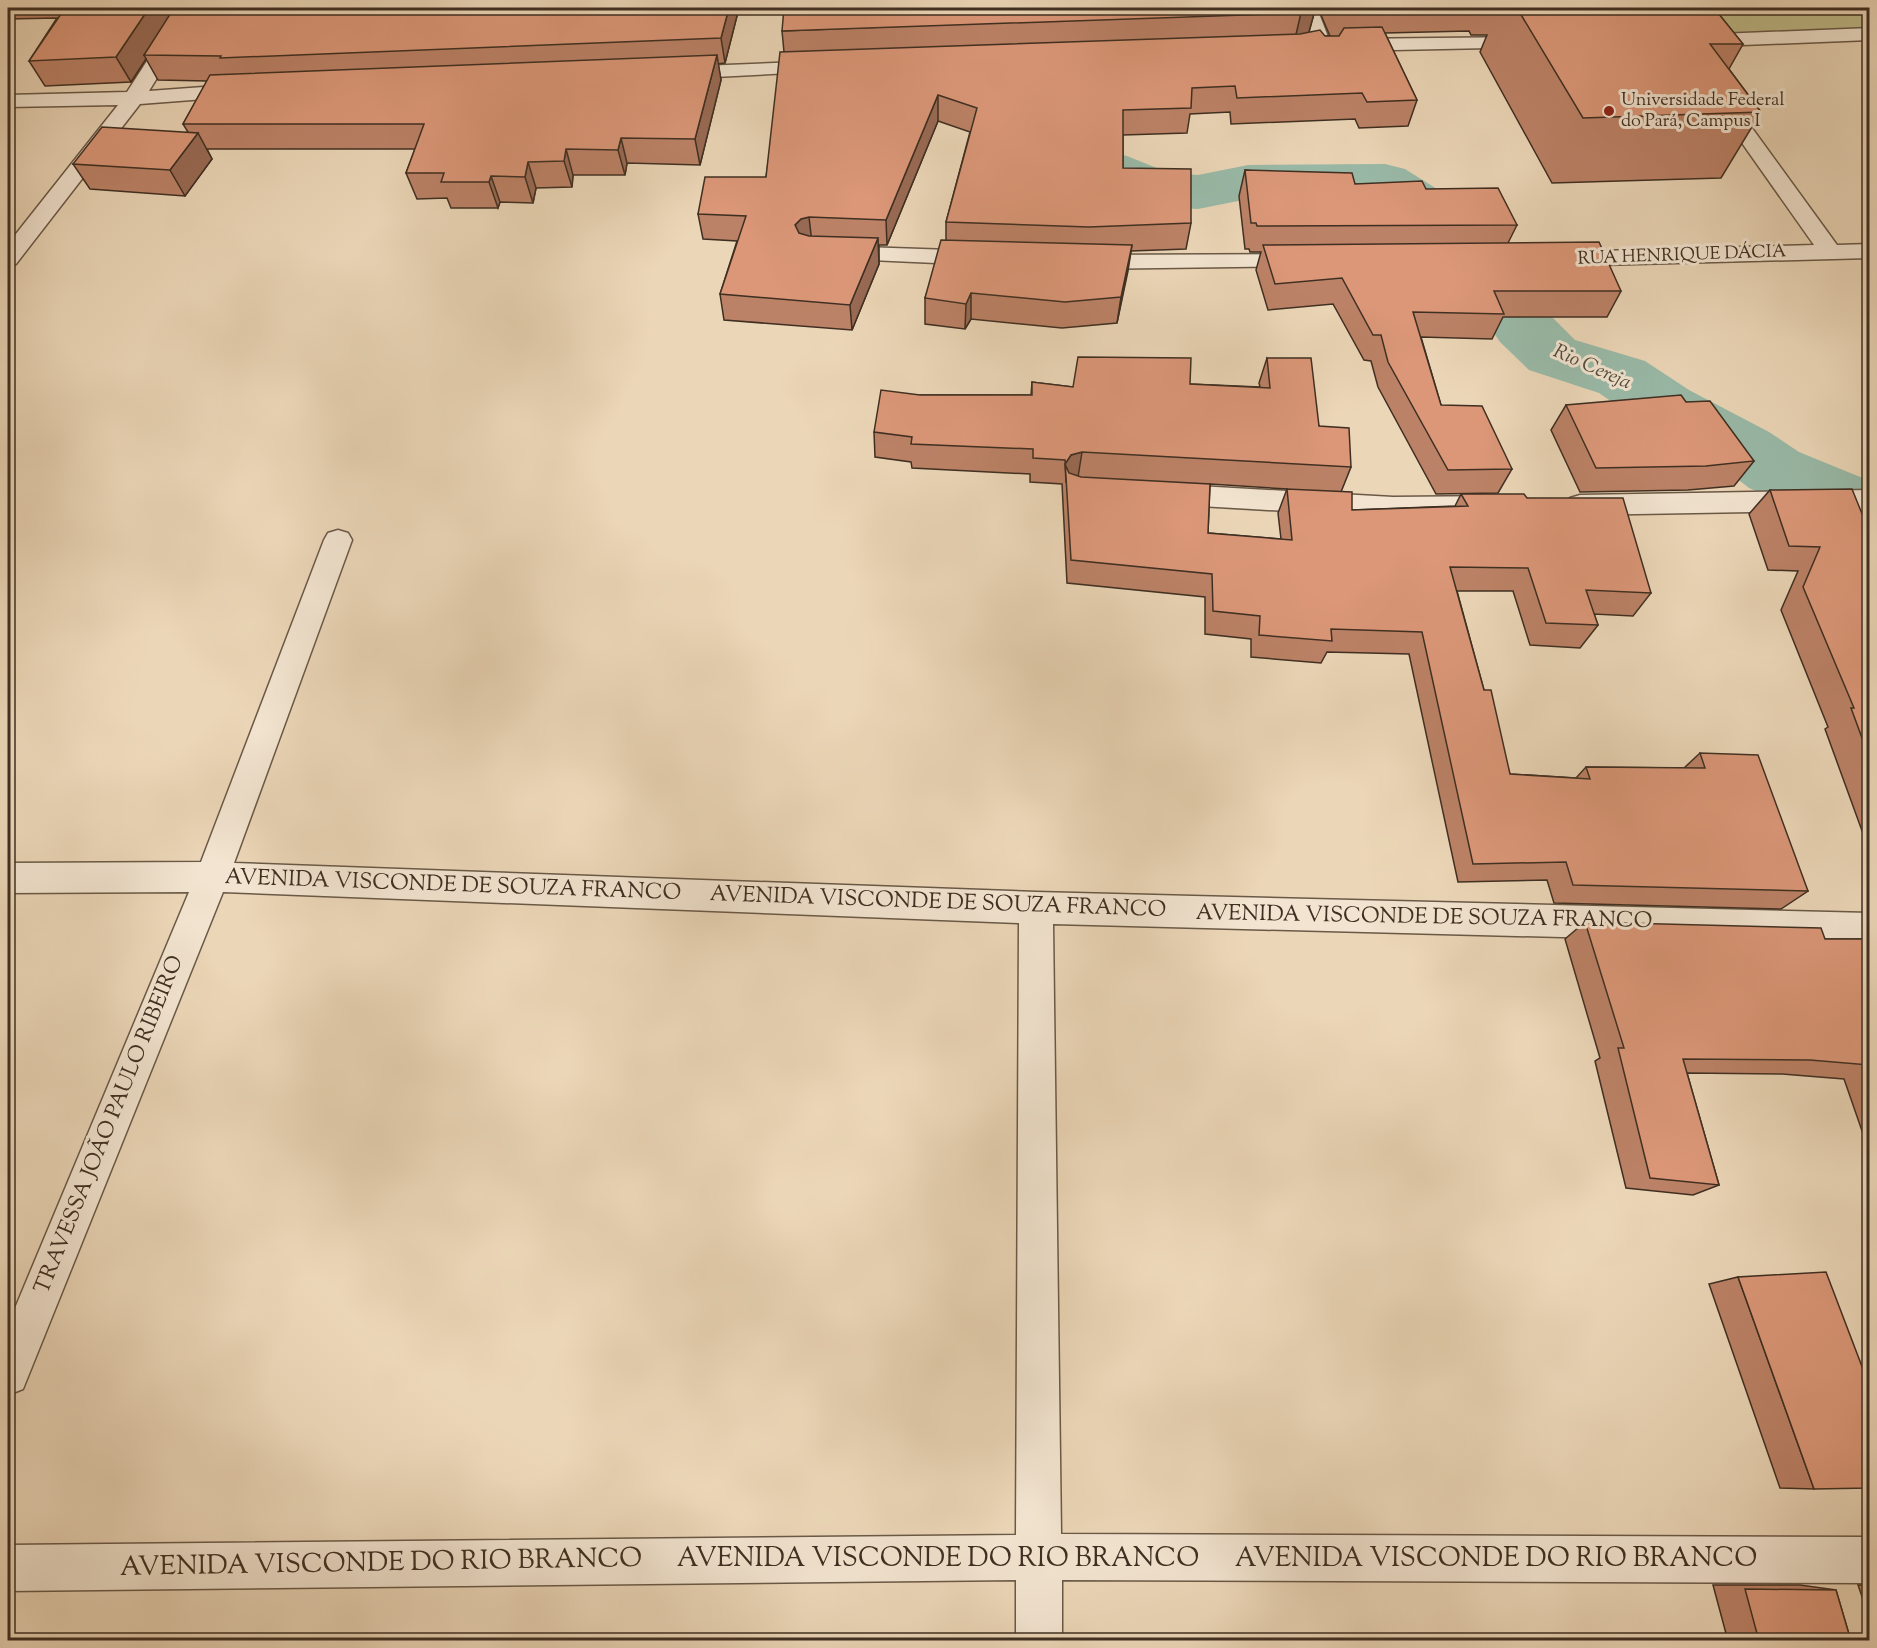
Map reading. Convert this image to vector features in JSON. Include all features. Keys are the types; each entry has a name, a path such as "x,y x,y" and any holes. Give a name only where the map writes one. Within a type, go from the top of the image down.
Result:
{"street":[{"path":"8,259 134,98 190,8"},
{"path":"1307,8 1323,50 1545,48"},
{"path":"1869,34 1683,49 1869,46"},
{"path":"660,73 839,66"},
{"path":"1709,83 1830,251"},
{"path":"8,101 134,98 266,89"},
{"name":"RUA HENRIQUE DÁCIA","path":"1541,260 1869,251"},
{"path":"812,252 1002,259"},
{"path":"1062,261 1324,261"},
{"path":"1137,492 1393,507 1869,500"},
{"name":"TRAVESSA JOÃO PAULO RIBEIRO","path":"8,1374 212,877 338,540"},
{"name":"AVENIDA VISCONDE DE SOUZA FRANCO","path":"8,878 212,877 1036,908 1869,929"},
{"path":"1036,908 1039,1641"},
{"name":"AVENIDA VISCONDE DO RIO BRANCO","path":"8,1568 1038,1557 1869,1560"}],"shaded area":[{"path":"1652,8 1869,8 1869,30 1670,36"}],"building":[{"path":"65,8 149,8 116,57 29,61"},
{"path":"174,8 729,8 721,38 220,58 221,56 144,55"},
{"path":"784,8 1314,8 1315,10 1301,13 782,31"},
{"path":"1517,8 1714,8 1743,44 1710,44 1761,112 1583,118"},
{"path":"1382,27 1417,100 1367,102 1362,93 1237,98 1235,86 1192,88 1191,108 1123,110 1123,168 1191,169 1191,223 1089,227 946,222 977,108 938,95 886,220 809,217 801,219 795,225 799,233 809,236 878,238 850,305 720,294 746,216 698,214 705,177 766,177 780,52 1300,34 1320,30 1325,36 1339,36 1344,28"},
{"path":"717,55 695,139 621,138 618,150 566,149 564,161 528,162 525,177 491,176 489,182 441,182 444,173 406,173 424,124 183,124 210,75"},
{"path":"102,127 198,133 170,170 73,164"},
{"path":"1245,170 1352,173 1355,184 1422,181 1426,189 1498,188 1517,225 1257,226 1256,223 1251,223"},
{"path":"941,240 1132,245 1121,297 1065,302 971,293 966,304 925,298"},
{"path":"1599,242 1621,291 1494,291 1504,314 1413,312 1441,405 1482,406 1512,469 1448,470 1388,362 1381,335 1373,335 1342,278 1275,284 1263,245"},
{"path":"1078,357 1191,358 1190,384 1270,388 1267,358 1311,358 1319,426 1349,428 1351,467 1082,452 1071,455 1065,464 1065,460 1033,458 1033,449 911,444 912,437 874,432 881,390 920,395 1032,395 1032,382 1073,387"},
{"path":"1681,395 1686,402 1710,401 1754,461 1706,466 1596,468 1566,405"},
{"path":"1065,465 1069,473 1081,477 1210,484 1208,533 1292,540 1287,489 1352,492 1352,510 1468,506 1461,494 1524,494 1527,498 1623,498 1651,593 1586,590 1598,625 1546,623 1528,568 1450,567 1484,690 1491,690 1510,774 1590,779 1586,767 1705,768 1700,753 1758,755 1808,891 1573,885 1566,862 1473,864 1422,632 1331,629 1332,641 1259,635 1260,616 1213,611 1212,574 1071,560"},
{"path":"1852,489 1869,531 1869,757 1851,708 1854,708 1803,587 1820,547 1789,546 1770,490"},
{"path":"1585,922 1821,928 1825,939 1869,939 1869,1065 1810,1060 1683,1059 1719,1185 1650,1178 1618,1048 1624,1048"},
{"path":"1826,1272 1869,1385 1869,1488 1814,1489 1738,1277"},
{"path":"1745,1589 1836,1590 1851,1641 1759,1641"}],"waterway":[{"name":"Rio Cereja","path":"1078,161 1107,168 1160,190 1198,192 1248,182 1385,181 1416,201 1436,236 1459,247 1495,275 1512,312 1523,327 1552,355 1622,377 1665,406 1745,449 1774,470 1848,501 1862,537 1870,544"}],"place":[{"name":"Universidade Federal do Pará, Campus I","path":"1609,111"}]}
